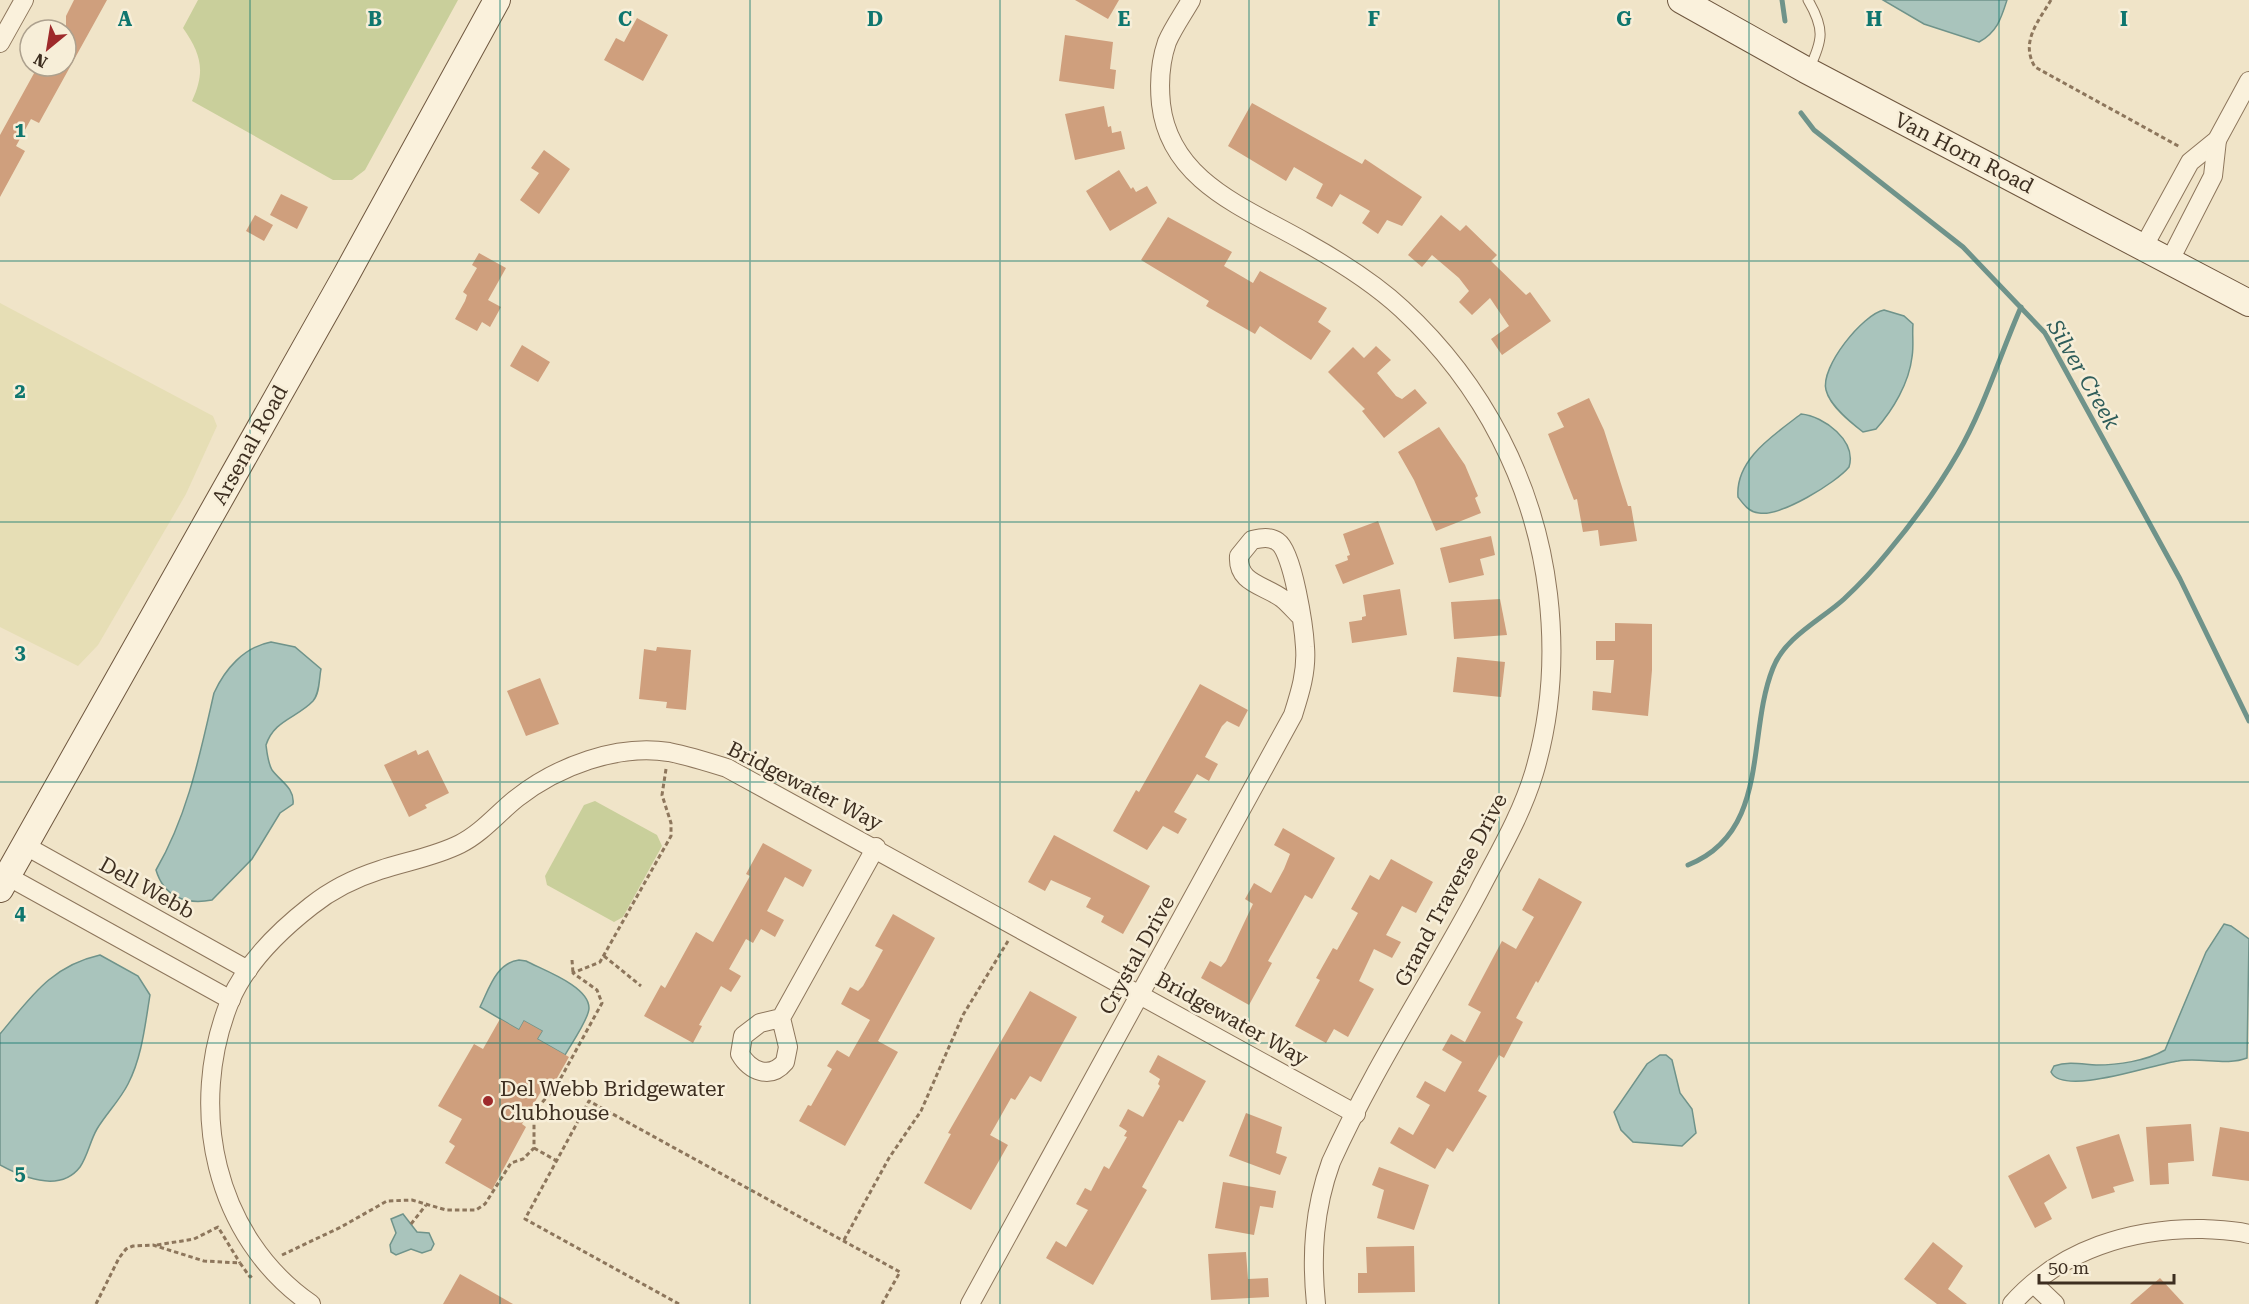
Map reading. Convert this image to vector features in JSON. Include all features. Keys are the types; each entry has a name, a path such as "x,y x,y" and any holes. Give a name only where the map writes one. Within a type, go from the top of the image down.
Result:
{"street":[{"path":"0,43 24,0"},
{"name":"Arsenal Road","path":"3,883 345,277 497,0"},
{"name":"Grand Traverse Drive","path":"1191,0 1167,42 1160,79 1162,114 1176,151 1194,174 1215,191 1345,265 1401,309 1444,353 1487,412 1516,468 1534,518 1547,583 1551,621 1550,682 1542,744 1530,785 1504,844 1332,1162 1316,1216 1313,1249 1316,1304"},
{"name":"Van Horn Road","path":"1681,0 1808,71 2249,303"},
{"path":"2170,260 2213,176 2217,140 2249,81"},
{"path":"2144,246 2190,162 2217,140"},
{"name":"Crystal Drive","path":"970,1304 1293,715 1303,683 1305,648 1300,616"},
{"name":"Bridgewater Way","path":"311,1304 298,1295 267,1264 230,1208 213,1151 209,1111 211,1075 219,1038 231,1000 248,970 278,935 326,896 381,869 401,865 461,844 491,823 516,799 561,771 594,759 623,753 669,752 728,768 1356,1114"},
{"name":"Dell Webb","path":"24,845 248,970"},
{"path":"781,1018 876,848"},
{"path":"3,883 231,1000"},
{"path":"2012,1304 2034,1284 2071,1258 2104,1242 2137,1233 2184,1229 2249,1234"},
{"path":"2034,1284 2055,1304"}],"lane":[{"path":"1808,0 1820,25 1821,39 1808,71"}],"path":[{"path":"2051,0 2030,39 2029,57 2035,67 2180,147"},
{"path":"573,973 592,967 604,956 671,836 671,823 663,795 669,752"},
{"path":"844,1240 889,1158 921,1111 963,1015 990,975 1016,926"},
{"path":"604,956 641,986"},
{"path":"573,960 573,973"},
{"path":"96,1304 126,1249 141,1244 168,1245 194,1239 218,1227 250,1277 267,1264 387,1201 412,1200 446,1210 476,1210 485,1204 511,1162 523,1159 534,1148 534,1112 557,1085 602,1003 597,990 573,973"},
{"path":"679,1304 525,1219 589,1101 900,1272 882,1304"},
{"path":"534,1148 557,1161"},
{"path":"411,1224 426,1205"},
{"path":"153,1245 204,1261 240,1263"}],"shaded area":[{"path":"0,303 213,416 217,426 186,494 98,645 78,666 0,627"}],"green space":[{"path":"198,0 458,0 365,170 352,180 333,180 192,101 199,81 200,63 194,46 183,28"},
{"path":"595,801 657,835 662,846 623,917 614,922 547,885 545,876 584,805"}],"water":[{"path":"1883,0 2007,0 1998,24 1979,42 1924,24"},
{"path":"1884,310 1904,316 1913,324 1912,357 1908,377 1894,405 1876,429 1863,432 1832,402 1826,390 1826,380 1836,356 1845,343 1865,321"},
{"path":"1801,414 1819,419 1837,432 1848,448 1849,467 1820,490 1780,510 1768,513 1752,511 1738,497 1743,471 1749,460 1768,439"},
{"path":"271,642 295,647 321,669 318,690 313,701 274,730 266,745 271,767 292,793 293,804 280,813 252,859 212,900 185,900 170,893 164,887 156,870 185,806 214,693 236,660 252,649"},
{"path":"2224,924 2231,926 2249,939 2247,1058 2231,1061 2178,1061 2090,1080 2059,1079 2051,1072 2054,1066 2059,1064 2122,1063 2141,1060 2165,1050 2206,952"},
{"path":"100,955 138,976 150,995 137,1063 125,1090 97,1129 80,1167 72,1175 62,1179 52,1181 30,1178 0,1165 0,1034 32,996 55,975 83,960"},
{"path":"526,961 564,980 574,986 587,1000 589,1008 586,1018 565,1055 537,1039 542,1031 524,1021 519,1030 480,1007 499,971 511,962"},
{"path":"1660,1055 1666,1055 1672,1060 1680,1093 1692,1109 1696,1133 1682,1146 1633,1142 1621,1130 1614,1112 1647,1064"},
{"path":"403,1214 417,1232 429,1233 434,1244 431,1250 422,1253 411,1249 396,1255 391,1252 390,1245 396,1233 391,1219"}],"building":[{"path":"74,0 107,0 78,52 78,18 66,18"},
{"path":"1075,0 1119,0 1108,19"},
{"path":"637,18 668,35 643,81 604,60 616,38 624,42"},
{"path":"1065,35 1113,42 1110,69 1116,70 1114,89 1059,81"},
{"path":"31,78 64,78 39,123 31,119 16,146 25,151 0,197 0,135"},
{"path":"1252,103 1362,164 1365,159 1422,197 1402,226 1387,220 1378,234 1362,223 1370,211 1340,194 1332,207 1316,198 1323,184 1294,167 1286,181 1228,146"},
{"path":"1104,106 1108,127 1111,126 1112,133 1121,131 1125,149 1075,160 1065,114"},
{"path":"544,150 570,169 539,214 520,200 539,173 531,168"},
{"path":"1119,170 1131,189 1133,187 1136,192 1147,186 1157,203 1110,231 1086,191"},
{"path":"281,194 308,207 297,229 270,215"},
{"path":"255,215 273,225 264,241 246,231"},
{"path":"1441,215 1460,231 1466,225 1497,255 1491,261 1526,295 1530,292 1551,321 1502,355 1491,339 1509,326 1490,298 1472,315 1459,302 1469,291 1459,278 1432,255 1422,267 1408,255"},
{"path":"1168,217 1232,252 1224,266 1253,283 1260,271 1327,308 1318,322 1331,331 1311,360 1260,326 1255,334 1206,306 1209,301 1141,260"},
{"path":"479,253 506,268 488,300 501,307 490,327 482,322 477,331 455,319 467,295 463,292 477,268 472,265"},
{"path":"522,345 550,362 538,382 510,366"},
{"path":"1376,346 1391,360 1377,373 1396,396 1402,399 1415,389 1427,403 1384,438 1362,411 1365,409 1328,372 1353,347 1364,358"},
{"path":"1589,398 1604,430 1628,506 1631,506 1637,541 1600,546 1598,530 1583,532 1577,499 1574,500 1548,434 1564,427 1557,413"},
{"path":"1439,427 1465,465 1478,496 1475,498 1481,513 1436,531 1414,480 1398,452"},
{"path":"1378,521 1394,564 1343,584 1335,565 1348,560 1347,556 1350,555 1343,534"},
{"path":"1491,536 1495,555 1480,559 1484,575 1449,583 1440,548"},
{"path":"1400,589 1407,635 1352,643 1349,622 1362,620 1362,617 1366,616 1363,595"},
{"path":"1500,599 1507,635 1454,639 1451,602"},
{"path":"1615,623 1652,624 1652,670 1648,716 1592,710 1593,691 1611,693 1614,660 1596,660 1596,641 1615,641"},
{"path":"657,647 691,650 686,710 666,708 667,702 639,699 644,649 656,651"},
{"path":"1457,657 1505,662 1501,697 1453,692"},
{"path":"540,678 559,724 526,736 507,691"},
{"path":"1200,684 1248,710 1239,727 1227,721 1222,726 1205,757 1218,764 1209,781 1197,774 1174,812 1187,819 1178,834 1163,826 1147,850 1113,831 1136,790 1139,792"},
{"path":"416,750 418,755 428,750 449,793 425,805 427,808 409,817 384,765"},
{"path":"1283,828 1335,858 1312,899 1305,895 1268,961 1272,963 1249,1005 1201,978 1210,961 1221,967 1226,961 1253,904 1245,899 1254,883 1271,893 1290,854 1274,845"},
{"path":"1054,835 1150,886 1123,934 1101,922 1104,916 1086,907 1091,898 1051,880 1045,891 1028,882"},
{"path":"763,843 812,870 803,887 785,877 767,911 784,920 775,937 761,929 753,943 746,939 729,969 741,976 731,992 721,986 699,1025 702,1026 693,1043 644,1016 661,985 665,988 696,932 713,942 750,876 746,874"},
{"path":"1391,859 1433,882 1416,913 1402,906 1386,935 1401,942 1392,958 1374,949 1359,981 1374,989 1348,1037 1334,1029 1326,1043 1295,1026 1320,980 1316,978 1333,948 1337,950 1358,913 1351,909 1370,875 1379,880"},
{"path":"1539,878 1582,902 1538,983 1536,981 1516,1018 1523,1022 1504,1058 1499,1055 1478,1091 1487,1096 1453,1152 1447,1148 1435,1169 1390,1143 1399,1127 1413,1135 1430,1105 1416,1097 1425,1081 1445,1092 1462,1062 1442,1050 1451,1034 1465,1042 1481,1012 1468,1005 1502,941 1516,949 1534,917 1522,910"},
{"path":"893,914 935,938 878,1041 898,1052 845,1146 799,1121 808,1105 811,1106 832,1069 827,1066 837,1050 849,1057 870,1020 841,1004 850,987 858,991 863,986 883,950 875,946"},
{"path":"1030,991 1077,1017 1041,1082 1030,1076 1015,1100 1011,1098 990,1135 1008,1145 971,1210 924,1183 951,1134 948,1133"},
{"name":"Del Webb Bridgewater Clubhouse","path":"500,1019 519,1030 524,1021 542,1031 537,1039 569,1057 549,1092 543,1088 522,1124 526,1127 492,1190 445,1163 455,1146 449,1142 462,1119 438,1106 474,1044 483,1049"},
{"path":"1158,1055 1206,1081 1183,1122 1179,1120 1142,1187 1147,1190 1093,1285 1046,1258 1056,1241 1066,1247 1088,1210 1076,1204 1085,1188 1091,1191 1104,1166 1109,1169 1127,1137 1124,1136 1127,1131 1119,1126 1128,1109 1143,1117 1160,1086 1158,1084 1160,1079 1149,1072"},
{"path":"1246,1113 1282,1127 1276,1153 1287,1157 1280,1175 1229,1156"},
{"path":"2191,1124 2194,1161 2168,1163 2169,1184 2150,1185 2146,1127"},
{"path":"2220,1127 2249,1132 2249,1181 2212,1176"},
{"path":"2119,1134 2134,1181 2113,1187 2115,1192 2092,1199 2076,1147"},
{"path":"2049,1154 2067,1188 2044,1203 2052,1219 2035,1228 2008,1176"},
{"path":"1379,1167 1429,1185 1414,1230 1377,1218 1384,1190 1372,1185"},
{"path":"1223,1182 1276,1191 1273,1208 1260,1206 1254,1235 1215,1228"},
{"path":"1933,1242 1963,1266 1948,1289 1967,1304 1937,1304 1904,1279"},
{"path":"1414,1246 1415,1292 1358,1293 1358,1273 1367,1273 1366,1247"},
{"path":"1246,1252 1248,1279 1268,1278 1269,1297 1211,1300 1208,1254"},
{"path":"460,1274 513,1304 443,1304"},
{"path":"2160,1278 2184,1304 2130,1304"}],"waterway":[{"name":"Silver Creek","path":"1782,0 1785,21"},
{"name":"Silver Creek","path":"1801,113 1814,130 1963,247 2045,333 2180,579 2249,721"},
{"path":"1688,865 1714,850 1732,830 1744,806 1751,779 1765,694 1779,657 1795,638 1835,607 1866,577 1934,492 1976,418 2021,307"}],"place":[{"name":"Del Webb Bridgewater Clubhouse","path":"488,1101"}]}
